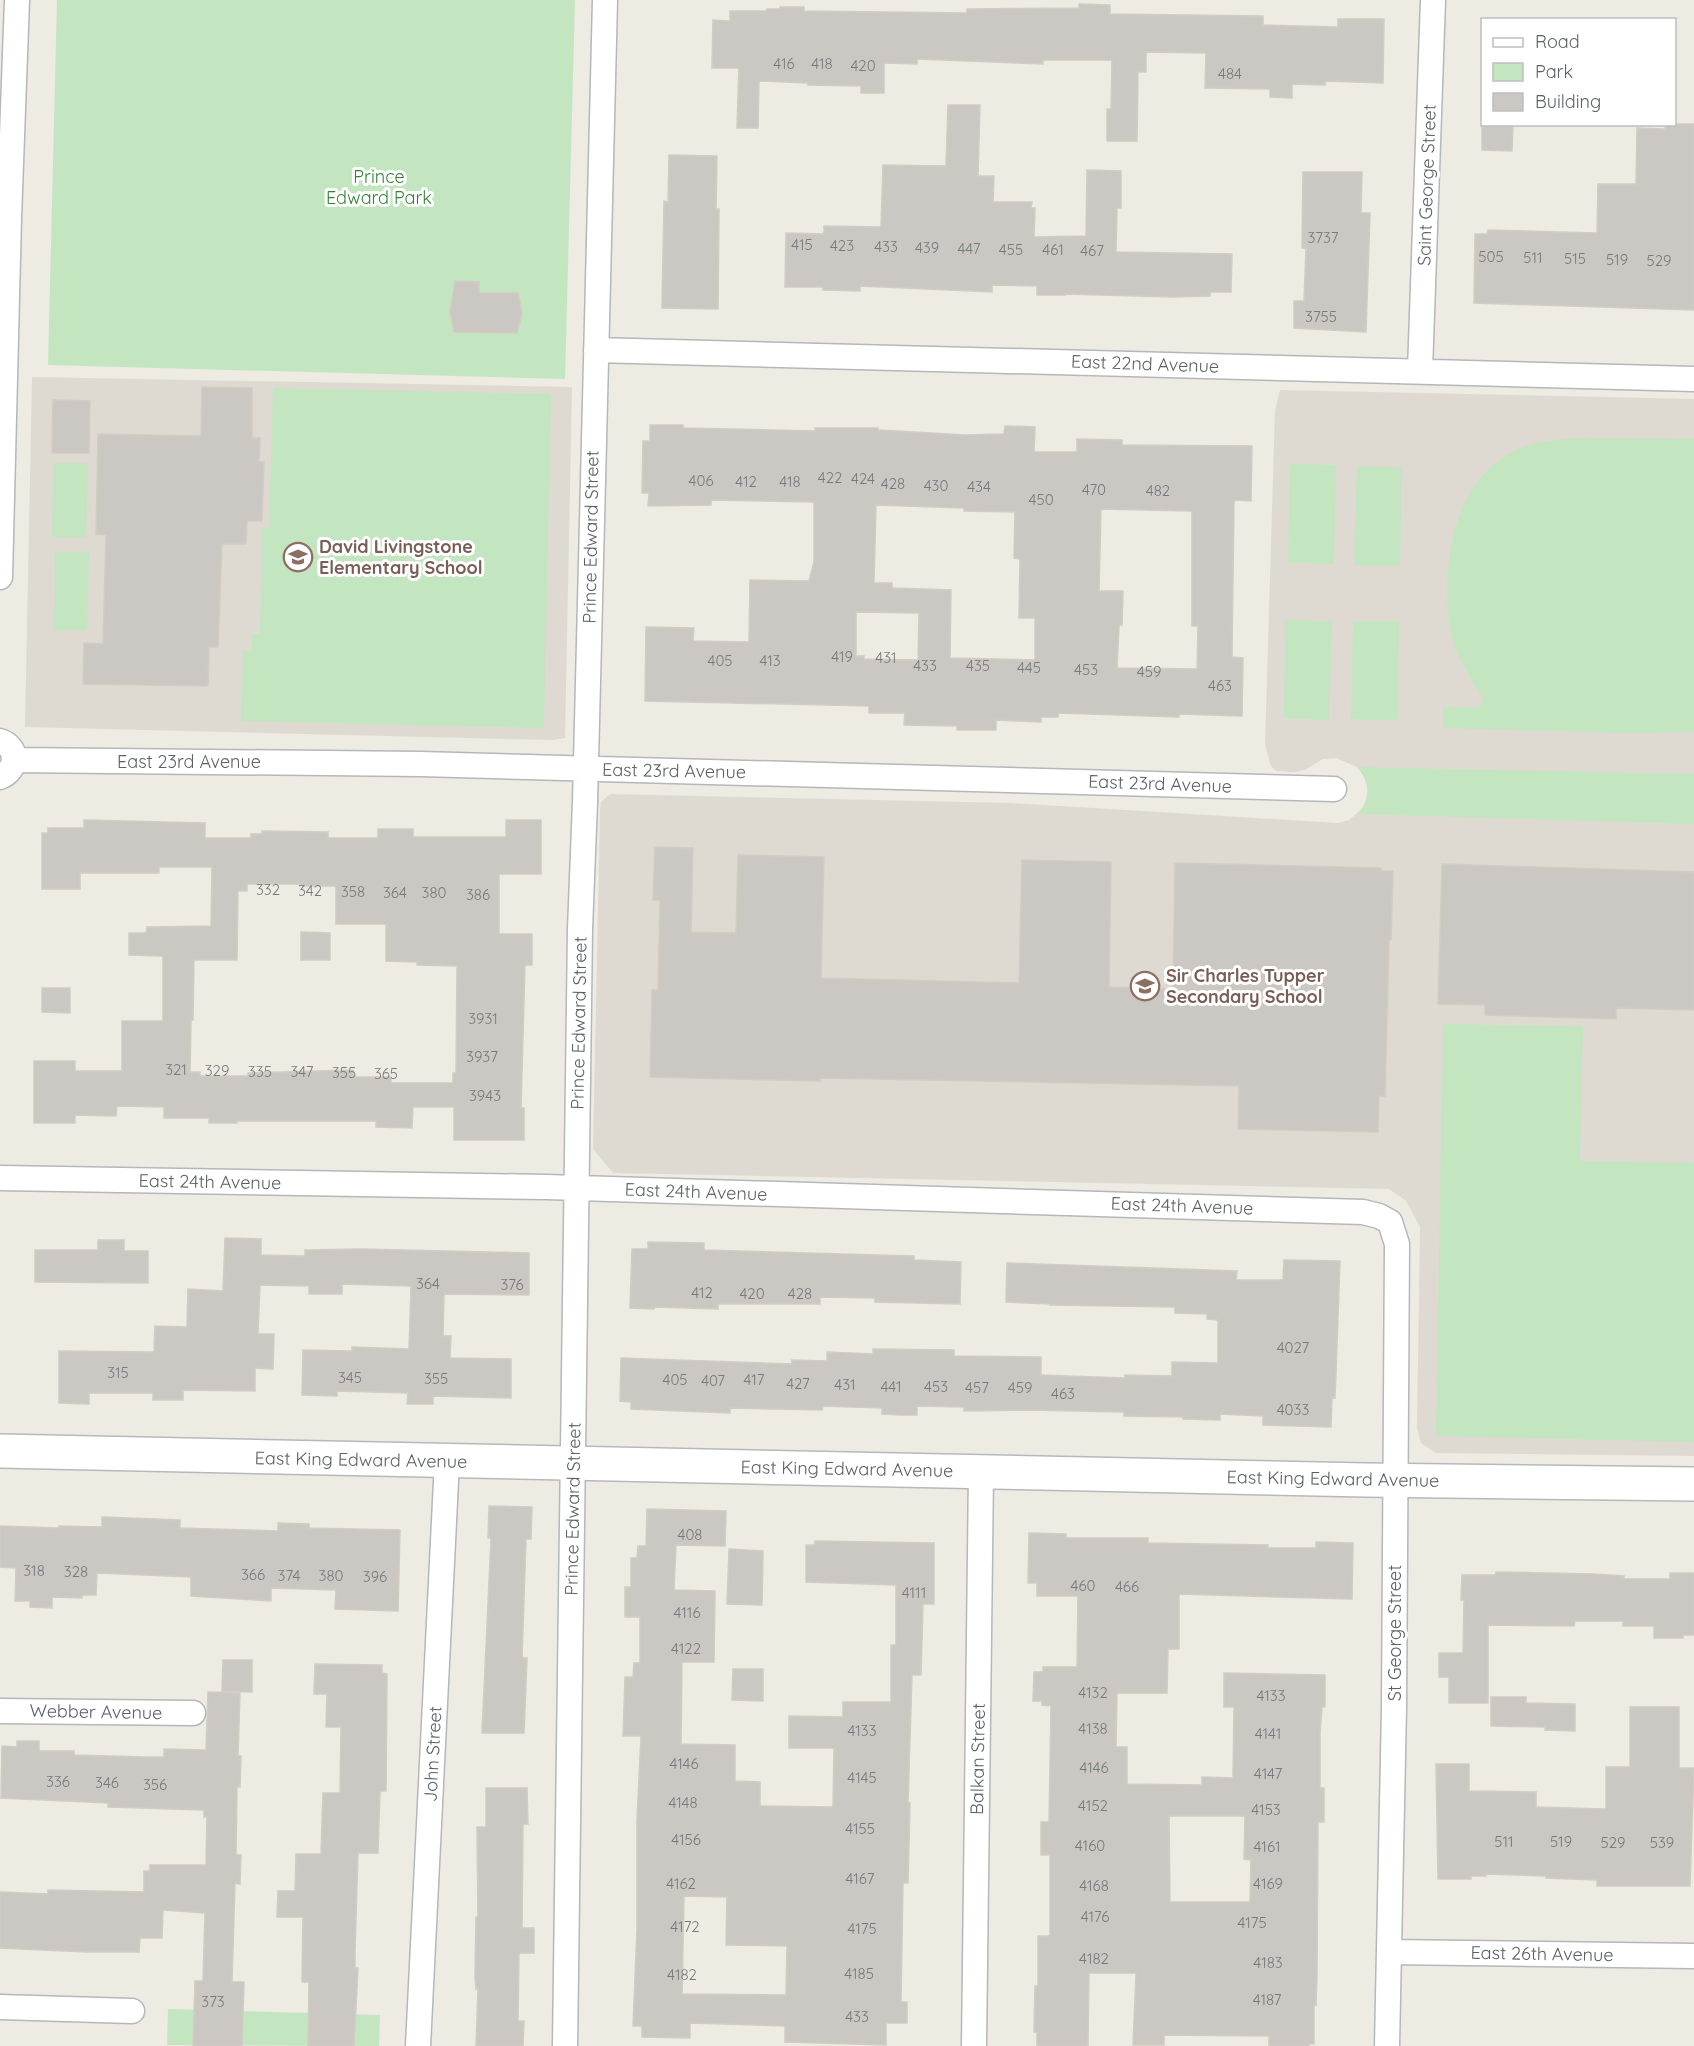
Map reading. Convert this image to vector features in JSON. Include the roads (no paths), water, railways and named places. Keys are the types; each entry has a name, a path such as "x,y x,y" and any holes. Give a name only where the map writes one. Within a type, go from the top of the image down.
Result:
{"main road":[{"name":"East King Edward Avenue","path":"0,1451 1395,1481 1694,1484"}],"street":[{"path":"0,577 3,339 16,0"},
{"name":"Prince Edward Street","path":"565,2046 580,929 605,0"},
{"name":"Saint George Street","path":"1420,370 1433,0"},
{"name":"East 22nd Avenue","path":"596,350 1694,379"},
{"path":"0,741 8,744 12,749 7,769"},
{"name":"East 23rd Avenue","path":"7,769 420,764 1334,789"},
{"name":"East 24th Avenue","path":"0,1178 576,1188 1363,1212 1379,1216 1390,1222"},
{"name":"St George Street","path":"1387,2046 1394,1708 1397,1244 1390,1222"},
{"name":"John Street","path":"418,2046 447,1461"},
{"name":"Balkan Street","path":"974,2046 981,1472"},
{"name":"Webber Avenue","path":"0,1711 193,1713"},
{"name":"East 26th Avenue","path":"1389,1952 1694,1956"},
{"path":"0,2007 132,2011"}],"place":[{"name":"David Livingstone Elementary School","path":"298,557"},
{"name":"Sir Charles Tupper Secondary School","path":"1145,986"}],"park label":[{"name":"Prince Edward Park","path":"379,187"}]}
